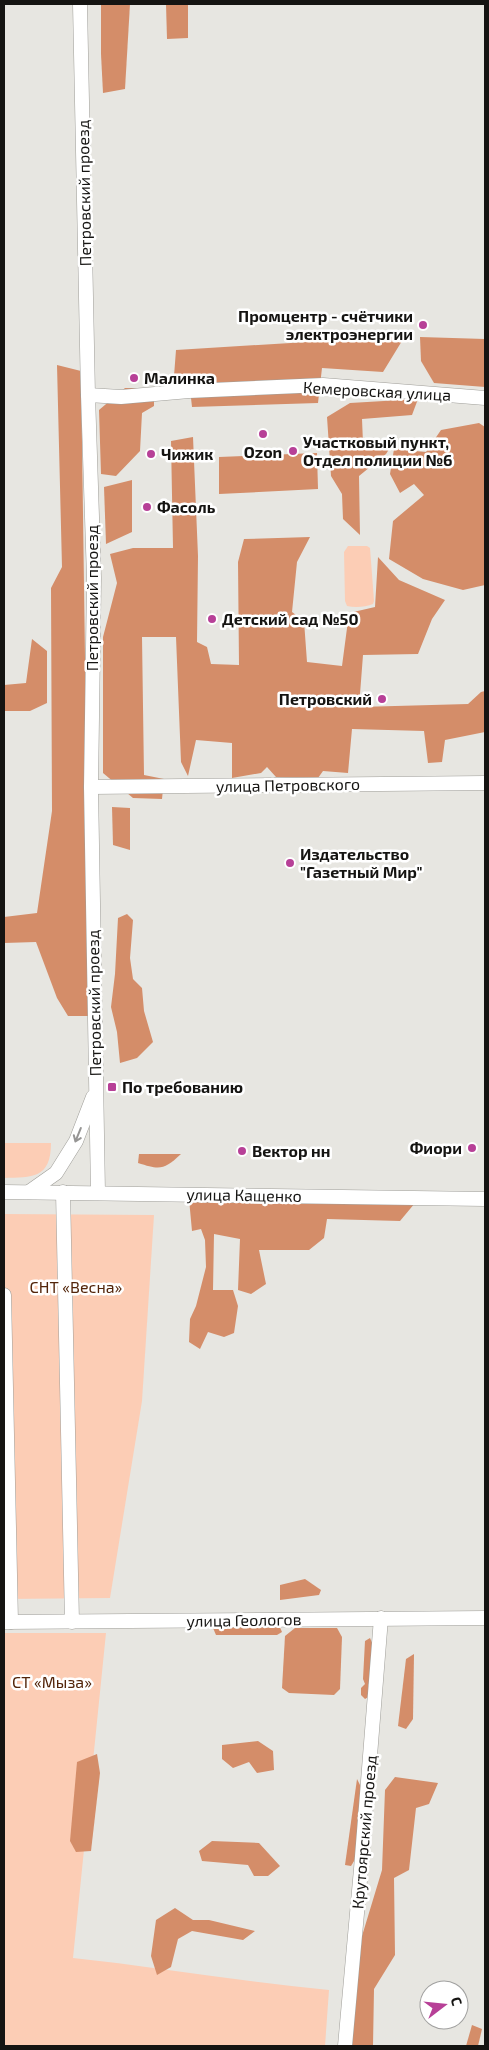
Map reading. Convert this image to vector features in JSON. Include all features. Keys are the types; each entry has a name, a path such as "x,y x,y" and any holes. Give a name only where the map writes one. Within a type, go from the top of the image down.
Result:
{"street":[{"name":"Петровский проезд","path":"80,4 88,395 94,578 91,787 98,1193"},
{"name":"Кемеровская улица","path":"88,395 121,397 189,391 323,385 485,398"},
{"name":"улица Петровского","path":"91,787 485,783"},
{"path":"29,1192 56,1173 76,1141 96,1089"},
{"name":"улица Кащенко","path":"4,1192 485,1199"},
{"path":"64,1192 72,1622"},
{"path":"4,1295 7,1622"},
{"name":"Крутоярский проезд","path":"345,2046 381,1618"},
{"name":"улица Геологов","path":"7,1622 485,1618"}],"green space":[{"path":"348,546 367,546 370,548 373,604 360,607 347,606 345,601 344,552"},
{"path":"4,1143 51,1143 48,1164 38,1174 4,1178"},
{"name":"СНТ «Весна»","path":"4,1214 154,1215 142,1401 110,1598 5,1599"},
{"name":"СТ «Мыза»","path":"4,1633 106,1633 73,1958 329,1990 325,2046 4,2046"}],"shaded area":[{"path":"101,4 130,4 125,89 103,93 101,54"},
{"path":"166,4 188,4 188,38 167,39"},
{"path":"405,336 383,372 322,368 318,403 192,407 189,380 174,376 176,350"},
{"path":"420,337 485,339 485,387 434,383 421,361"},
{"path":"57,365 81,371 90,1016 68,1016 57,998 36,942 4,943 4,917 37,913 52,811 51,588 62,567"},
{"path":"125,388 154,388 154,406 142,413 140,451 116,476 101,474 99,410"},
{"path":"418,399 412,415 362,419 363,443 393,443 386,454 359,476 360,535 343,519 342,494 331,476 327,417 350,403"},
{"path":"479,423 485,427 485,585 463,590 423,579 389,559 393,521 424,495 414,484 400,493 390,474 394,449 426,452 441,430"},
{"path":"193,437 198,556 197,642 207,647 211,664 239,665 238,562 244,539 310,537 297,562 292,612 304,621 307,662 342,666 349,613 375,607 378,557 399,580 445,600 432,619 418,654 363,655 359,707 468,704 481,692 485,691 485,732 445,740 442,762 428,763 424,731 352,729 348,773 323,771 318,778 276,777 267,767 261,773 232,778 232,743 196,740 188,776 181,762 176,637 142,637 144,775 164,779 162,799 133,798 103,773 103,637 117,583 110,554 133,548 173,548 171,441"},
{"path":"317,453 318,489 219,494 219,457"},
{"path":"132,480 132,532 106,544 104,487"},
{"path":"32,639 47,651 47,703 30,711 4,711 4,685 26,683"},
{"path":"112,807 130,808 130,850 113,845"},
{"path":"127,914 133,920 130,958 133,979 142,988 144,1011 153,1042 137,1058 120,1063 117,1032 111,1007 118,918"},
{"path":"139,1154 181,1154 166,1166 152,1167 138,1163"},
{"path":"189,1199 415,1203 400,1221 327,1219 324,1238 309,1250 259,1250 266,1284 251,1294 238,1290 240,1239 214,1234 213,1290 233,1290 238,1306 234,1333 224,1337 208,1332 200,1349 189,1342 190,1319 196,1306 206,1267 205,1240 201,1229 192,1231"},
{"path":"305,1579 321,1590 319,1595 280,1600 280,1585"},
{"path":"278,1623 282,1632 277,1635 216,1635 213,1628 215,1624"},
{"path":"295,1628 337,1628 342,1637 340,1689 334,1695 289,1693 282,1688 285,1636"},
{"path":"370,1638 373,1645 372,1681 368,1685 371,1690 370,1696 365,1699 361,1695 361,1688 365,1684 363,1679 365,1641"},
{"path":"414,1654 413,1719 406,1729 398,1726 406,1659"},
{"path":"258,1741 273,1751 274,1770 257,1773 249,1762 233,1768 222,1759 222,1745"},
{"path":"97,1754 100,1773 91,1851 76,1852 70,1841 77,1762"},
{"path":"395,1777 438,1783 429,1804 416,1808 409,1870 394,1878 395,1955 374,1989 373,2046 351,2046 362,1936 382,1870 385,1790"},
{"path":"357,1779 363,1791 359,1853 351,1866 345,1865"},
{"path":"212,1841 259,1843 280,1866 268,1876 254,1876 248,1865 202,1861 199,1851"},
{"path":"175,1908 193,1920 209,1920 255,1931 243,1940 192,1931 178,1939 171,1967 157,1975 151,1956 156,1920"},
{"path":"472,2025 482,2029 478,2046 466,2046"}],"place":[{"name":"Промцентр - счётчики электроэнергии","path":"423,325"},
{"name":"Малинка","path":"134,378"},
{"name":"Ozon","path":"263,434"},
{"name":"Участковый пункт, Отдел полиции №6","path":"293,451"},
{"name":"Чижик","path":"151,454"},
{"name":"Фасоль","path":"147,507"},
{"name":"Детский сад №50","path":"212,619"},
{"name":"Петровский","path":"382,699"},
{"name":"Издательство \"Газетный Мир\"","path":"290,863"},
{"name":"По требованию","path":"112,1087"},
{"name":"Фиори","path":"472,1148"},
{"name":"Вектор нн","path":"242,1151"}]}
